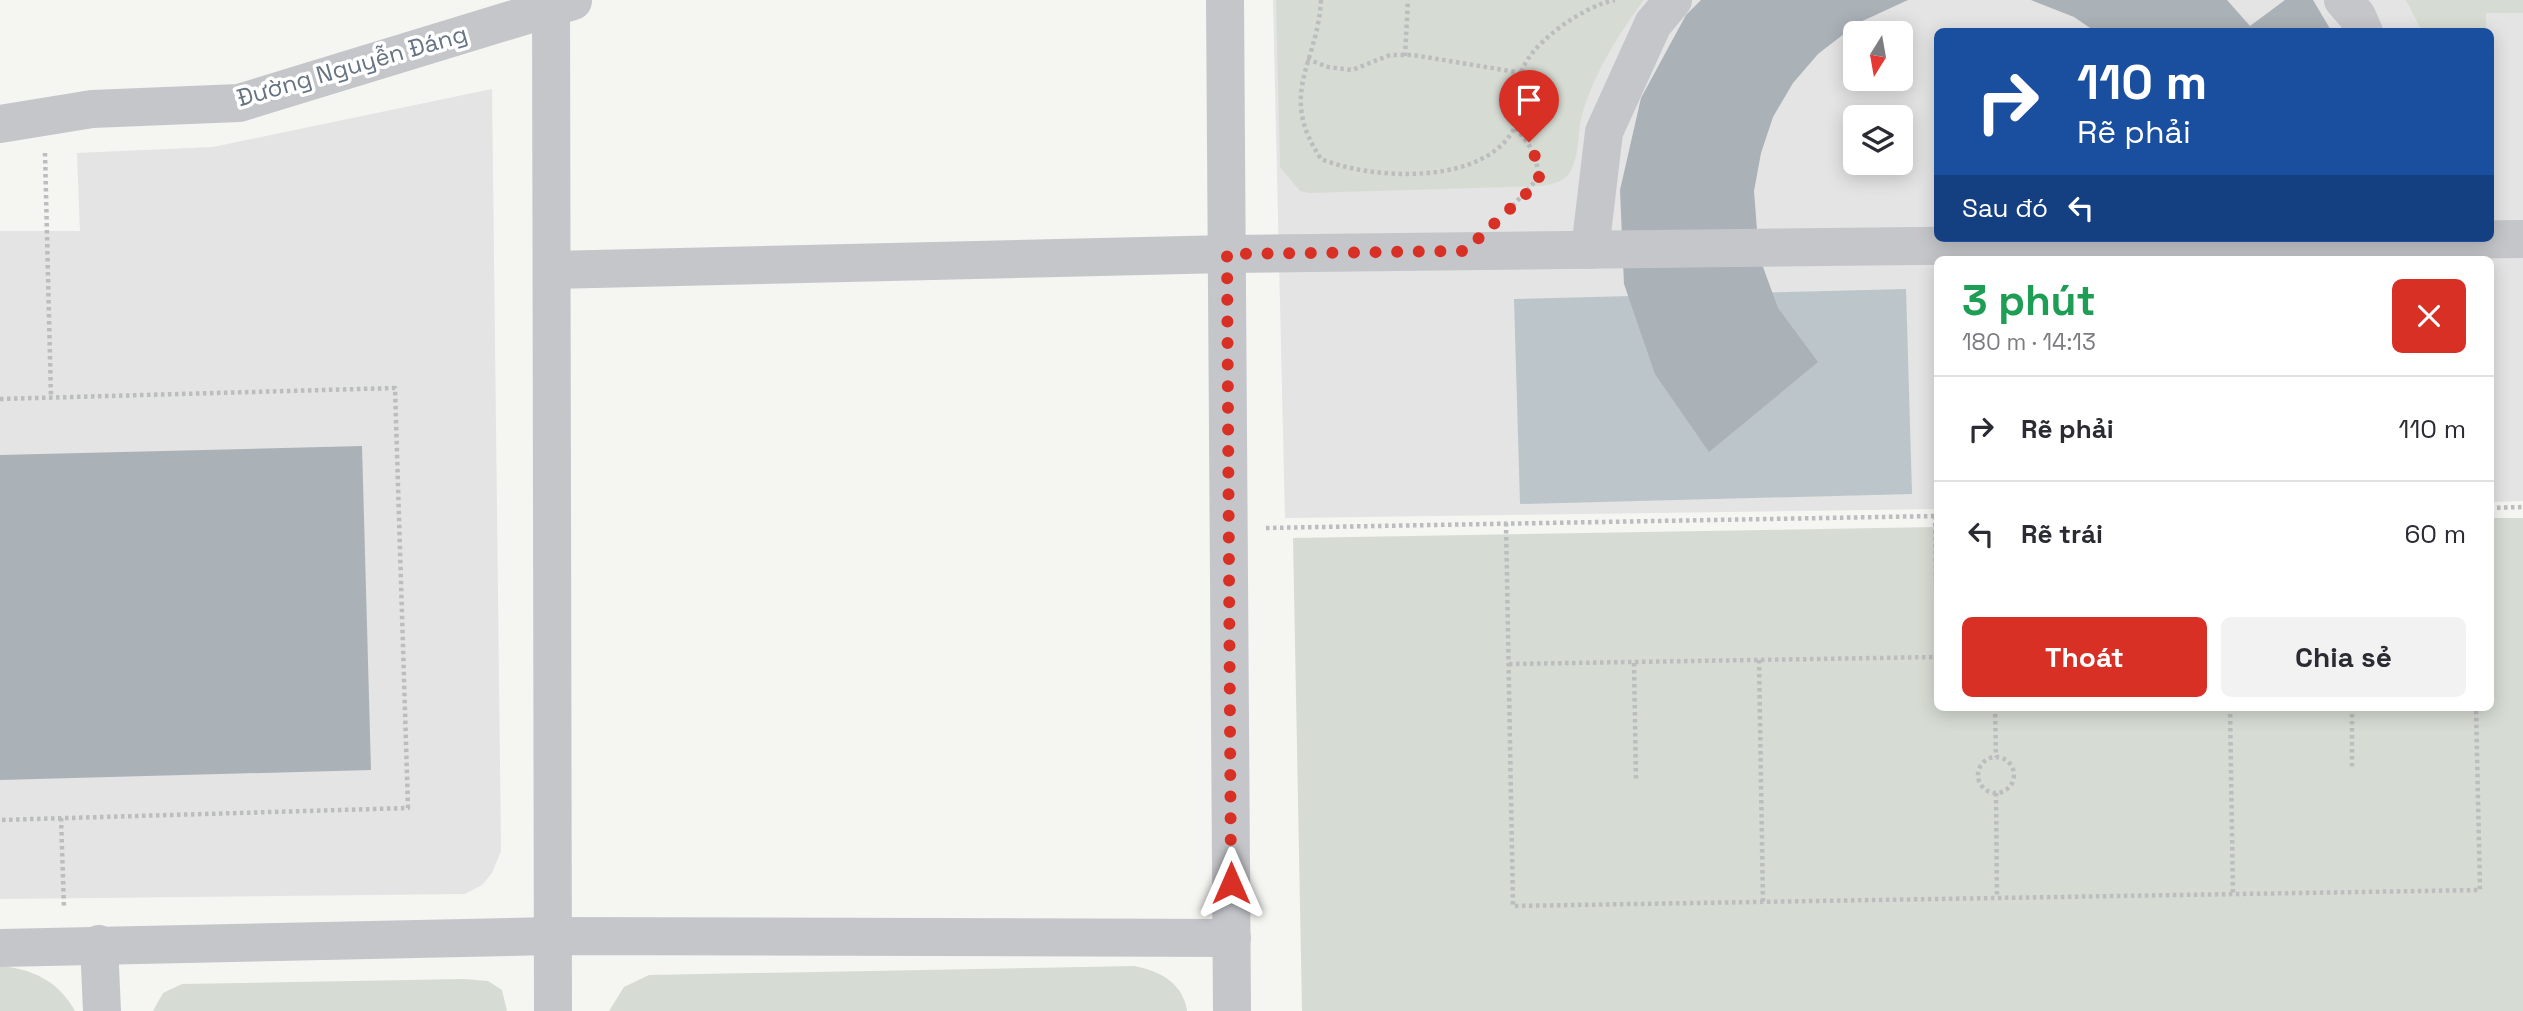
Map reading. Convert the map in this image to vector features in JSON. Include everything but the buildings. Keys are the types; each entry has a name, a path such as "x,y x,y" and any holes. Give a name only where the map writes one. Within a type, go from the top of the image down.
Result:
{"street":[{"path":"1225,0 1232,1011"},
{"path":"1590,250 1604,132 1653,24 1673,0"},
{"path":"2343,0 2357,16 2362,28"},
{"path":"552,1011 552,271 559,2"},
{"name":"Đường Nguyễn Đáng","path":"0,124 92,109 239,103 559,2"},
{"path":"2494,239 2523,239"},
{"path":"552,271 1227,254 2198,242"},
{"path":"0,948 552,936 1232,938"},
{"path":"82,945 102,1011"}],"path":[{"path":"1321,0 1320,23 1307,59 1301,106 1306,129 1321,159 1335,165 1381,173 1442,172 1496,150 1514,127 1523,97 1523,65 1538,47 1570,20 1604,2 1615,0"},
{"path":"1405,56 1408,0"},
{"path":"1307,59 1328,67 1352,70 1390,55 1522,73"},
{"path":"44,116 51,398"},
{"path":"1465,251 1526,194 1539,177 1529,142 1514,127"},
{"path":"0,399 395,388 408,808 0,820"},
{"path":"2494,508 2523,507"},
{"path":"1229,529 1934,516"},
{"path":"1506,523 1513,906 2480,890 2476,711"},
{"path":"1509,664 1934,657"},
{"path":"1759,660 1763,903"},
{"path":"1634,662 1636,781"},
{"path":"1995,711 1996,757"},
{"path":"2230,711 2233,896"},
{"path":"2352,711 2352,769"},
{"path":"1996,757 2009,762 2014,772 2008,789 1996,793 1981,786 1977,774 1982,764 1996,757"},
{"path":"1996,793 1997,898"},
{"path":"61,818 82,945"}],"shaded area":[{"path":"1273,0 2523,0 2523,501 2494,502 2494,256 1934,256 1934,509 1285,518"},
{"path":"1276,0 1644,0 1616,40 1593,85 1582,115 1575,162 1570,173 1563,179 1541,186 1308,193 1300,191 1280,167"},
{"path":"2406,0 2523,0 2523,13 2486,13 2486,28 2420,28"},
{"path":"492,89 501,851 492,873 482,885 465,894 0,899 0,231 80,231 77,153 213,147"},
{"path":"1906,289 1912,494 1520,504 1514,299"},
{"path":"2494,518 2523,518 2523,1011 1302,1011 1293,538 1934,527 1934,711 2494,711"},
{"path":"0,966 23,970 44,978 61,992 75,1011 0,1011"},
{"path":"1134,966 1153,971 1169,980 1181,993 1187,1011 609,1011 624,987 649,975"},
{"path":"465,979 488,981 502,990 507,1011 153,1011 163,993 182,984"}],"route":[{"path":"1231,883 1227,254 1465,251 1526,194 1539,177 1529,142"}]}
